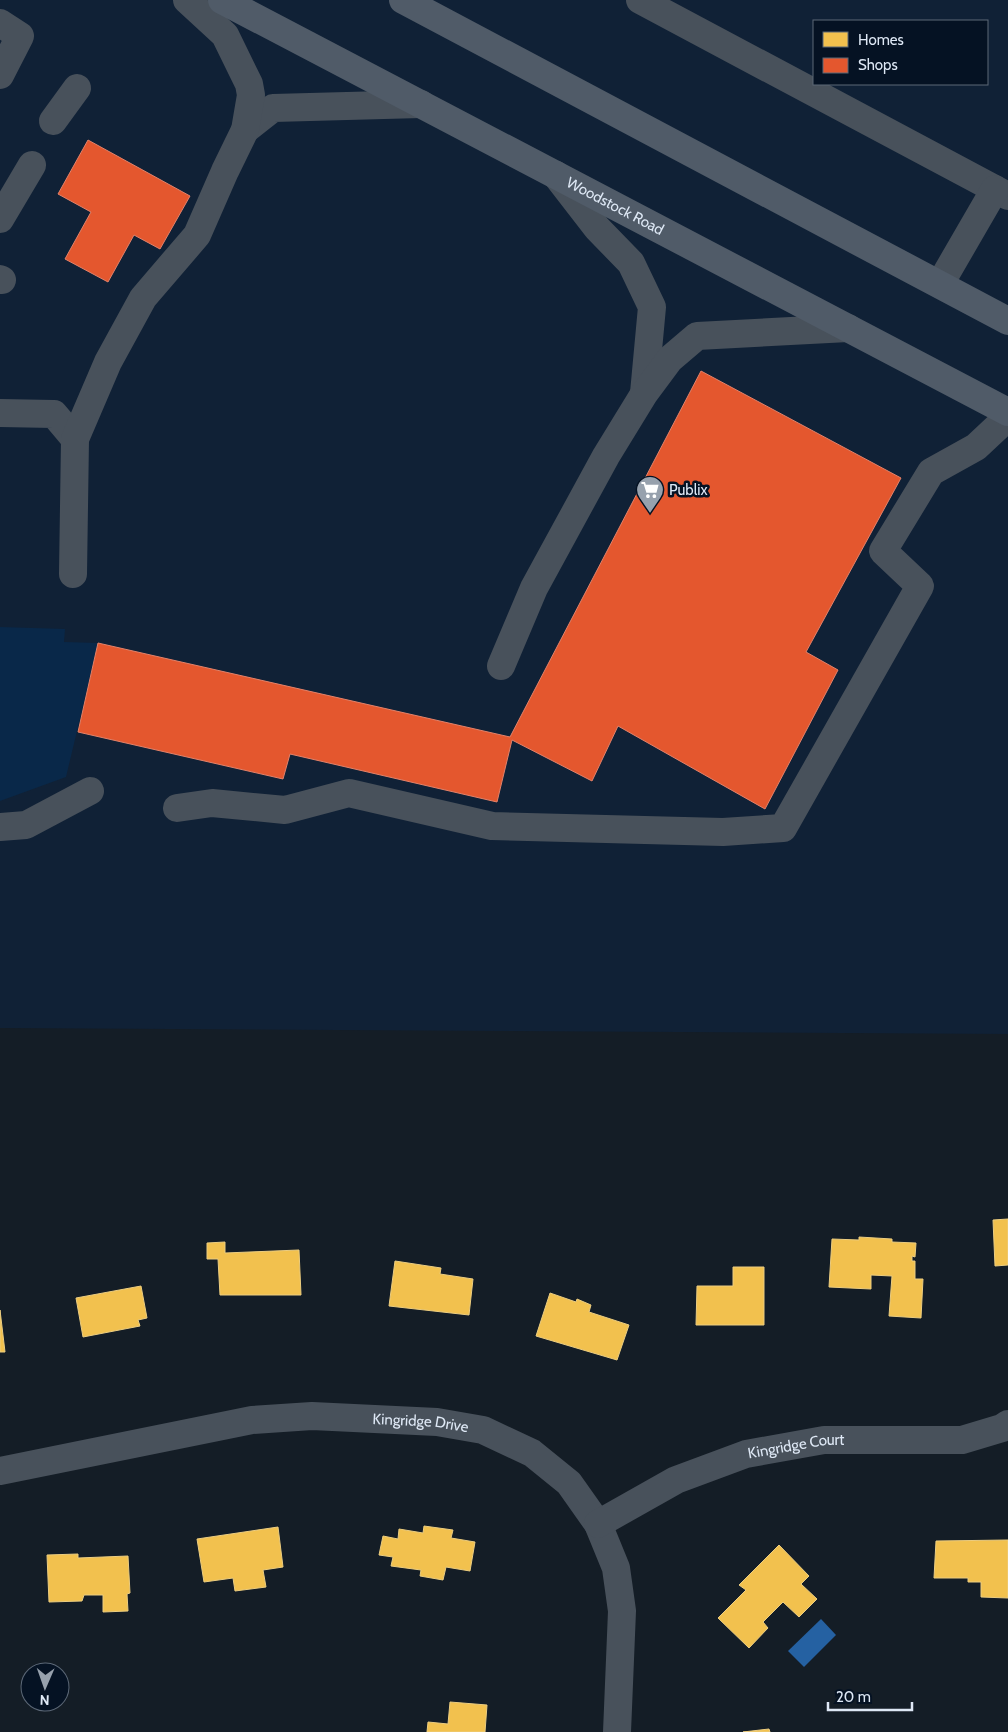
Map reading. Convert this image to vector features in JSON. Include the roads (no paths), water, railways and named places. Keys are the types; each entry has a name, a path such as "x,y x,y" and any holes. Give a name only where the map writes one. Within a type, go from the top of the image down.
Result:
{"main road":[{"name":"Woodstock Road","path":"222,0 1008,412"},
{"path":"403,0 1008,321"}],"street":[{"path":"73,574 75,439 108,362 142,298 197,235 245,130 250,95 249,84 225,35 188,0"},
{"path":"640,0 1002,193 940,284"},
{"path":"0,23 20,36 0,75"},
{"path":"52,121 77,88"},
{"path":"245,130 273,108 420,104"},
{"path":"0,219 32,165"},
{"path":"556,175 597,228 631,264 652,307 644,394"},
{"path":"501,666 534,588 606,456 644,394 670,358 697,336 848,328"},
{"path":"0,412 54,414 75,439"},
{"path":"177,808 212,803 285,810 349,793 492,826 723,832 783,828 920,586 883,551 931,472 976,447 1008,417"},
{"path":"0,827 26,825 90,791"},
{"name":"Kingridge Drive","path":"0,1471 252,1420 312,1416 437,1422 483,1430 532,1453 569,1483 598,1524 616,1568 622,1612 617,1732"},
{"name":"Kingridge Court","path":"598,1524 676,1480 746,1454 824,1440 962,1440 1002,1428 1008,1424"}],"water":[{"path":"821,1619 836,1635 804,1667 788,1651"}],"place":[{"name":"Publix","path":"650,514"}]}
